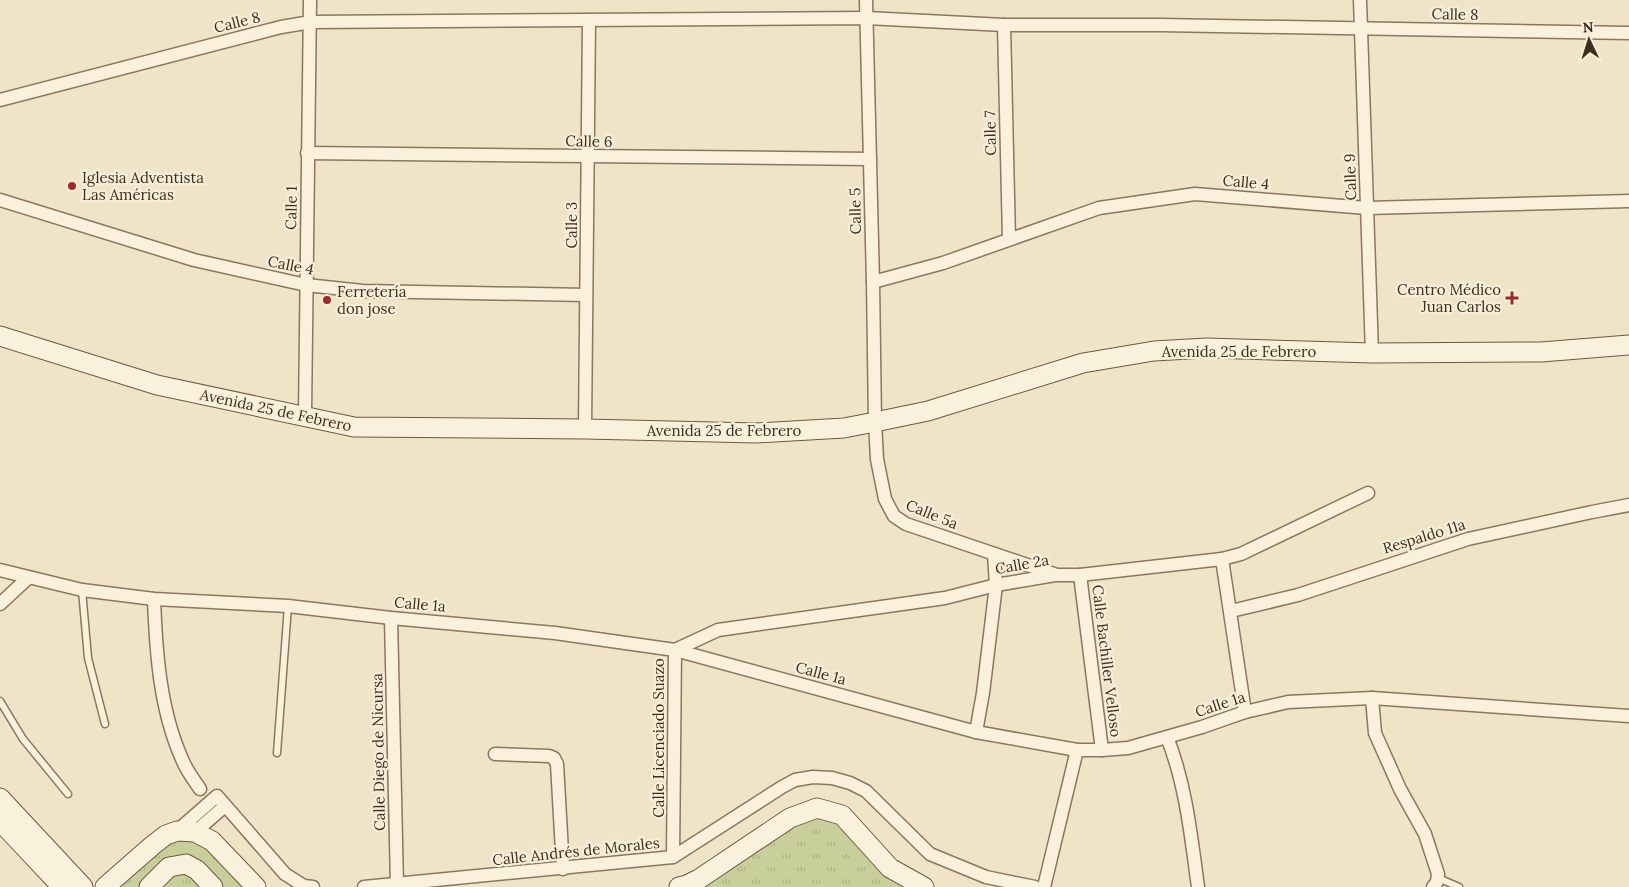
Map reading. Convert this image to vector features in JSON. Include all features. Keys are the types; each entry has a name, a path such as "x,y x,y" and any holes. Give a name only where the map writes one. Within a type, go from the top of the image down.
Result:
{"main road":[{"name":"Avenida 25 de Febrero","path":"0,336 158,385 354,427 756,433 844,428 928,411 1084,364 1154,351 1207,348 1372,353 1541,352 1629,345"},
{"path":"0,798 84,887"},
{"path":"679,887 699,879 790,818 817,808 842,815 890,868 924,887"},
{"path":"0,821 62,887"},
{"path":"105,887 166,835 186,832 212,841 256,887"},
{"path":"149,887 169,867 186,864 197,870 213,887"}],"street":[{"name":"Calle 1","path":"305,416 310,0"},
{"name":"Calle 5","path":"866,0 873,282 874,422"},
{"name":"Calle 9","path":"1360,0 1372,353"},
{"name":"Calle 8","path":"0,100 280,27 310,22 867,18 1004,25 1161,25 1629,33"},
{"name":"Calle 3","path":"585,429 589,20"},
{"name":"Calle 7","path":"1004,25 1009,240"},
{"name":"Calle 6","path":"307,153 870,159"},
{"name":"Calle 4","path":"873,282 943,263 1099,208 1195,194 1367,208 1629,201"},
{"name":"Calle 4","path":"0,200 194,260 306,285 363,291 586,295"},
{"name":"Calle 5a","path":"874,422 877,459 885,498 894,516 906,524 1055,574"},
{"name":"Calle 2a","path":"675,650 718,630 945,598 996,585 1055,574 1080,575 1222,559 1241,554 1368,493"},
{"name":"Respaldo 11a","path":"1231,611 1298,595 1468,539 1629,505"},
{"path":"976,732 983,693 996,585 994,554"},
{"path":"1222,559 1245,712"},
{"name":"Calle 1a","path":"0,570 82,590 154,599 288,606 391,618 555,633 675,650 976,732 1077,750 1128,748 1245,712 1288,702 1372,698 1629,716"},
{"name":"Calle Bachiller Velloso","path":"1080,575 1102,750"},
{"path":"0,604 28,578"},
{"path":"154,599 156,638 167,721 182,761 200,789"},
{"name":"Calle Diego de Nicursa","path":"391,618 397,885"},
{"name":"Calle Licenciado Suazo","path":"673,857 675,650"},
{"path":"1372,698 1375,733 1400,789 1425,834 1436,883"},
{"path":"1167,737 1175,756 1186,797 1198,887"},
{"path":"1044,887 1077,750"},
{"path":"495,754 549,756 554,758 557,764 563,869"},
{"name":"Calle Andrés de Morales","path":"364,887 673,857 789,783 812,777 832,778 850,783 866,791 930,854 986,876 1035,887"},
{"path":"186,832 221,801 285,874 304,886 313,887"}],"lane":[{"path":"82,590 88,658 105,724"},
{"path":"277,753 288,606"},
{"path":"0,702 23,739 68,794"},
{"path":"1436,883 1459,887"}],"green space":[{"path":"817,812 842,819 918,887 691,887"},
{"path":"194,835 251,887 218,887 186,860 141,887 111,887 166,839"},
{"path":"190,874 203,887 161,887 171,875"}],"place":[{"name":"Iglesia Adventista Las Américas","path":"72,186"},
{"name":"Centro Médico Juan Carlos","path":"1512,298"},
{"name":"Ferretería don jose","path":"327,300"}]}
